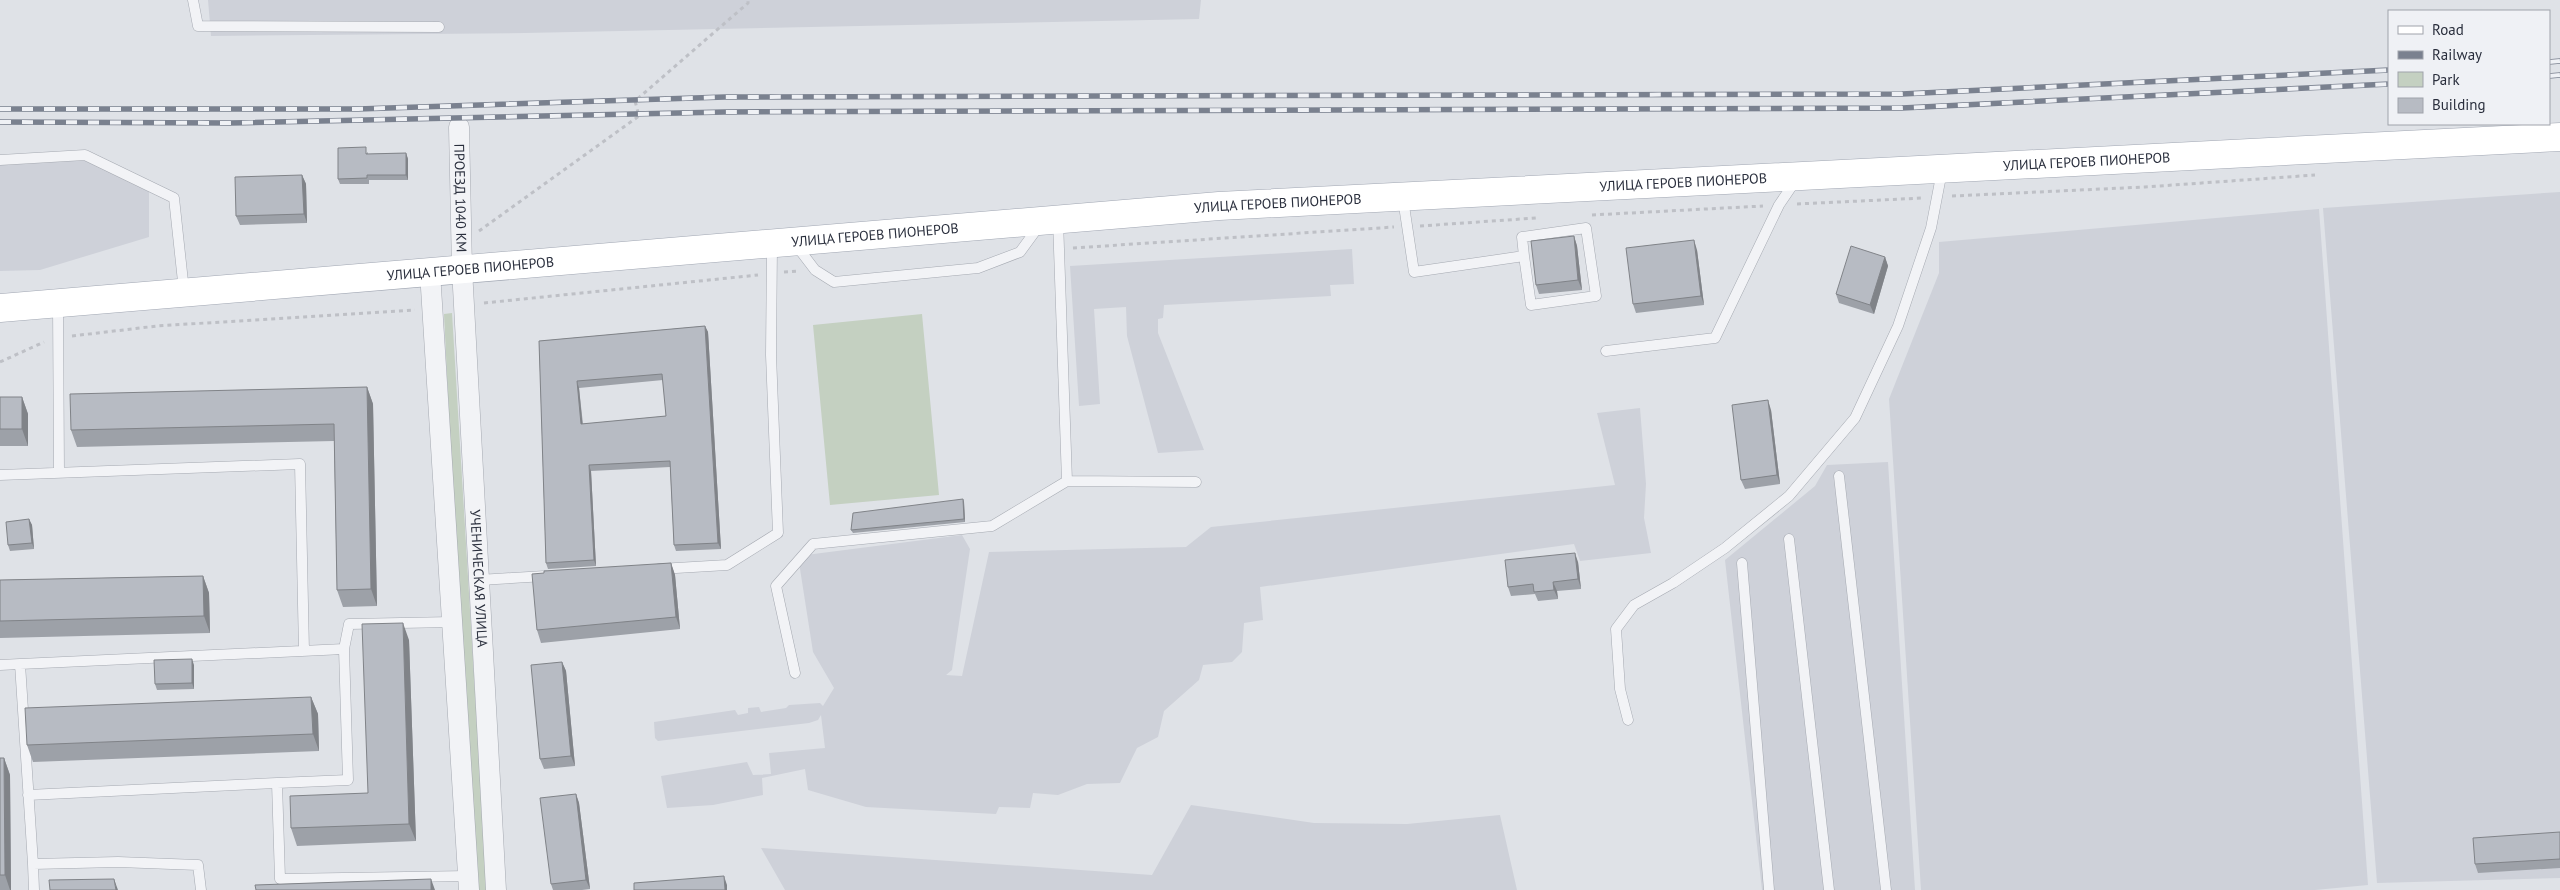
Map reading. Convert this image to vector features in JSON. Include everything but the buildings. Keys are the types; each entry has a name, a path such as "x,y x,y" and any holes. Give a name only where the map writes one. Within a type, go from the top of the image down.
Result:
{"main road":[{"name":"УЛИЦА ГЕРОЕВ ПИОНЕРОВ","path":"0,308 184,291 1219,206 1799,174 2560,137"}],"street":[{"name":"ПРОЕЗД 1040 КМ","path":"459,127 468,268"},
{"name":"УЧЕНИЧЕСКАЯ УЛИЦА","path":"468,268 464,305 496,890"},
{"name":"УЧЕНИЧЕСКАЯ УЛИЦА","path":"430,272 469,883"}],"lane":[{"path":"193,0 198,26 439,27"},
{"path":"0,160 85,155 174,198 184,291"},
{"path":"1628,720 1620,689 1616,629 1634,605 1674,583 1725,548 1789,496 1855,418 1898,326 1931,228 1942,168"},
{"path":"1606,351 1715,338 1779,205 1799,174"},
{"path":"1403,195 1414,272 1524,256"},
{"path":"1051,220 1059,249 1067,481"},
{"path":"647,570 727,565 778,533 771,355 773,274 783,242 815,270 834,282 978,268 1020,252 1051,220"},
{"path":"1586,228 1596,296 1531,305 1524,256 1522,237 1586,228"},
{"path":"58,303 59,473"},
{"path":"0,476 300,464 304,651"},
{"path":"1839,476 1886,890"},
{"path":"795,673 776,586 813,544 992,526 1067,481 1196,482"},
{"path":"1789,539 1829,890"},
{"path":"1742,563 1769,890"},
{"path":"479,580 558,575"},
{"path":"28,795 348,780 344,650 349,624 452,622"},
{"path":"0,665 344,650"},
{"path":"20,664 34,890"},
{"path":"277,783 280,879 469,883"},
{"path":"33,864 118,862 198,865 201,890"}],"path":[{"path":"468,268 474,235 639,116 635,101 722,27 748,3 748,0"},
{"path":"1583,216 2145,187 2323,174"},
{"path":"1059,249 1544,218"},
{"path":"464,305 815,270"},
{"path":"0,362 26,349 59,338 157,326 432,308"}],"shaded area":[{"path":"208,0 1201,0 1199,19 525,33 211,36"},
{"path":"90,154 149,188 149,237 40,270 0,271 0,157"},
{"path":"2560,192 2560,878 2377,883 2323,208"},
{"path":"2319,209 2368,885 2315,890 1921,890 1889,399 1939,273 1939,242"},
{"path":"1352,249 1354,284 1330,285 1331,296 1164,305 1163,318 1158,319 1158,333 1204,450 1158,453 1127,336 1126,307 1094,309 1100,404 1079,406 1070,266"},
{"path":"1640,408 1646,484 1644,518 1651,553 1580,561 1574,544 1260,587 1263,620 1244,623 1242,652 1232,662 1203,665 1199,680 1164,711 1158,737 1137,748 1120,783 1087,784 1058,795 1033,793 1030,808 999,807 996,814 866,807 808,790 805,769 762,778 763,795 713,805 667,808 661,776 747,762 753,775 771,774 769,753 825,748 821,715 818,720 809,723 658,741 655,738 654,722 735,710 738,715 748,713 748,708 759,707 761,712 786,708 789,705 820,703 823,706 834,688 813,652 798,556 962,535 970,549 952,670 946,675 962,676 989,552 1186,547 1211,527 1615,485 1597,413"},
{"path":"1888,462 1915,890 1762,890 1725,560 1815,486 1827,465"},
{"path":"1191,805 1314,823 1407,824 1500,815 1517,890 785,890 761,848 1152,875"}],"green space":[{"path":"452,313 487,890 472,890 444,314"},
{"path":"922,314 939,495 830,505 813,325"}],"railway":[{"path":"2550,62 2560,61"},
{"path":"0,109 358,109 725,97 1902,94 2388,70"},
{"path":"2550,76 2560,75"},
{"path":"0,122 230,123 724,112 1902,108 2388,84"}]}
